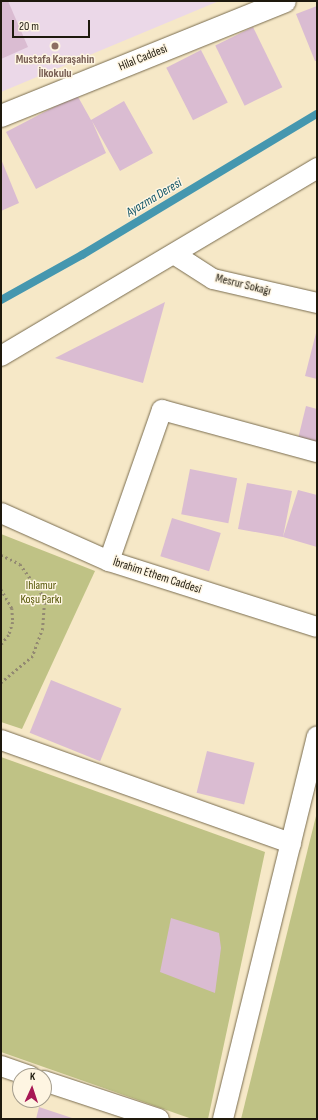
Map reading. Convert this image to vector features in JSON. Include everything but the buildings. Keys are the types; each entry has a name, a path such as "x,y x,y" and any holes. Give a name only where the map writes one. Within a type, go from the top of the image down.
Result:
{"street":[{"name":"Hilal Caddesi","path":"1,116 285,1"},
{"path":"1,356 317,168"},
{"name":"Mesrur Sokağı","path":"174,254 213,279 317,303"},
{"path":"109,561 162,410 317,452"},
{"name":"İbrahim Ethem Caddesi","path":"1,513 109,561 317,627"},
{"path":"223,1119 317,736"},
{"path":"1,740 291,843"},
{"path":"1,1066 12,1070"},
{"path":"52,1084 159,1119"}],"path":[{"path":"1,555 20,564 45,598 43,628 33,656 1,683"},
{"path":"1,589 12,608 13,622 9,635 1,645"}],"shaded area":[{"name":"Mustafa Karaşahin İlkokulu","path":"1,1 219,1 1,92"}],"green space":[{"name":"Ihlamur Koşu Parkı","path":"1,534 95,571 22,729 1,722"},
{"path":"1,757 265,852 208,1119 192,1119 52,1070 52,1068 47,1068 1,1052"},
{"path":"317,812 317,1119 241,1119"}],"waterway":[{"name":"Ayazma Deresi","path":"1,300 82,255 317,114"}],"place":[{"name":"Mustafa Karaşahin İlkokulu","path":"55,46"}]}
